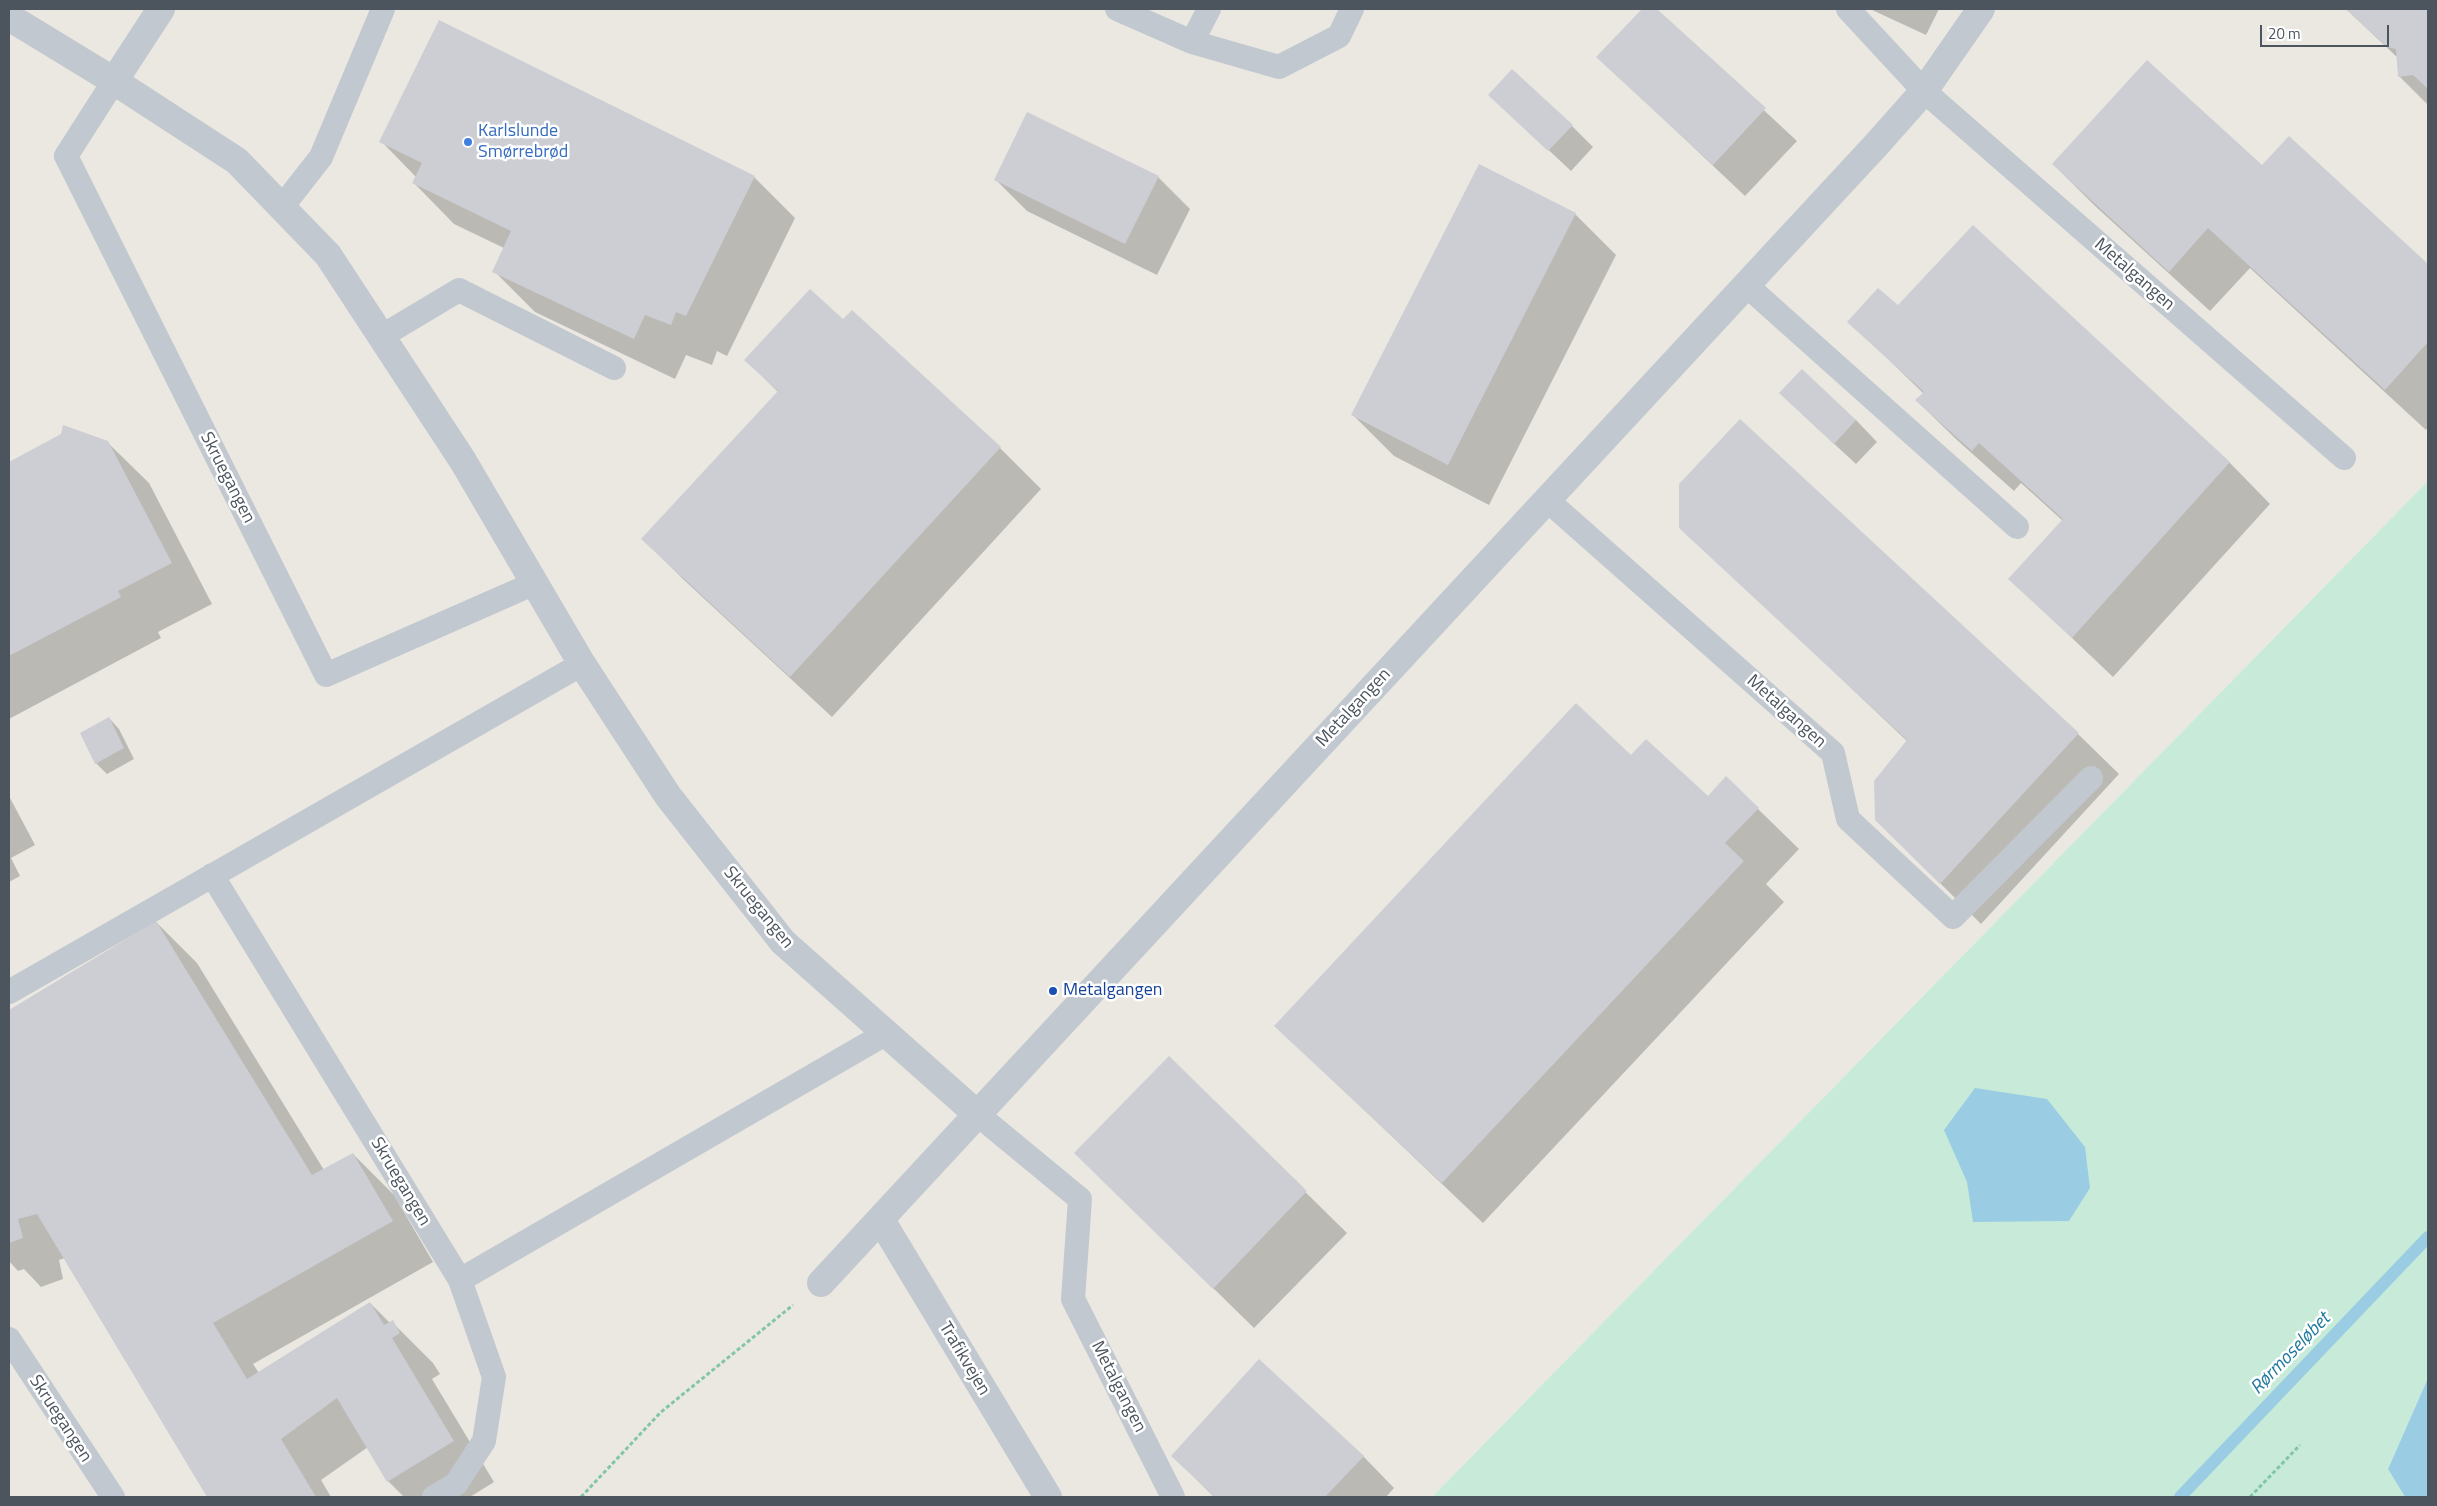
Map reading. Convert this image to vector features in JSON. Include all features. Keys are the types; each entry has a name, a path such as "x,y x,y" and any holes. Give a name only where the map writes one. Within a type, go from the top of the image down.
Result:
{"street":[{"path":"114,81 161,9"},
{"name":"Metalgangen","path":"821,1282 881,1220 1924,91 1981,9"},
{"name":"Skruegangen","path":"9,17 114,81 237,161 328,254 463,461 582,664 668,796 783,942 884,1034 977,1114"},
{"name":"Trafikvejen","path":"881,1220 1048,1497"}],"lane":[{"path":"282,207 321,157 383,9"},
{"path":"1117,9 1192,42 1279,67 1339,36 1352,9"},
{"path":"1192,42 1209,9"},
{"name":"Metalgangen","path":"1848,9 1924,91 2344,458"},
{"name":"Skruegangen","path":"114,81 66,156 326,675 534,583"},
{"path":"1746,285 2017,528"},
{"path":"382,336 459,290 614,368"},
{"name":"Metalgangen","path":"1547,500 1833,753 1848,819 1953,917 2091,778"},
{"path":"9,992 582,664"},
{"name":"Skruegangen","path":"212,875 460,1280 494,1377 484,1441 456,1484 434,1497"},
{"path":"460,1280 884,1034"},
{"name":"Metalgangen","path":"977,1114 1080,1199 1073,1299 1173,1497"},
{"name":"Skruegangen","path":"9,1339 113,1497"}],"path":[{"path":"581,1497 661,1412 821,1282"},
{"path":"2250,1497 2300,1445"}],"shaded area":[{"path":"9,9 2428,9 2428,481 1432,1497 9,1497"}],"green space":[{"path":"2428,481 2428,1378 2388,1469 2405,1497 1432,1497"}],"water":[{"path":"1975,1088 2047,1099 2085,1147 2090,1188 2069,1221 1973,1222 1967,1182 1944,1130"},
{"path":"2428,1378 2428,1497 2405,1497 2388,1469"}],"building":[{"path":"1642,9 1657,9 1766,108 1713,165 1596,57"},
{"path":"2346,9 2428,9 2428,89 2413,75 2398,77 2396,49 2387,47"},
{"path":"439,20 755,176 686,316 676,312 671,325 645,315 634,339 492,272 511,231 412,183 422,163 379,142"},
{"path":"2147,60 2262,165 2289,136 2428,264 2428,342 2385,390 2208,228 2169,272 2052,164"},
{"path":"1512,69 1573,125 1548,151 1488,95"},
{"path":"1027,112 1159,176 1125,244 994,180"},
{"path":"1479,164 1576,213 1448,465 1351,415"},
{"path":"1973,225 2230,462 2072,638 2008,579 2063,519 1979,443 1972,451 1915,400 1924,392 1847,322 1878,288 1898,305"},
{"path":"810,289 843,319 852,310 1001,447 790,677 641,539 778,391 744,360"},
{"path":"1802,369 1856,420 1834,444 1779,393"},
{"path":"1740,419 2079,733 1940,884 1875,820 1874,781 1907,740 1679,528 1679,484"},
{"path":"63,425 108,441 172,563 118,591 121,597 9,656 9,462 61,434"},
{"path":"1576,703 1631,755 1646,739 1708,796 1726,776 1759,808 1725,843 1744,861 1442,1183 1274,1026"},
{"path":"109,717 124,748 95,764 80,733"},
{"path":"156,921 312,1175 353,1153 393,1221 213,1323 247,1379 370,1302 384,1325 393,1320 400,1333 392,1338 454,1441 387,1482 337,1398 281,1439 316,1497 207,1497 37,1214 18,1219 23,1238 9,1243 9,1010"},
{"path":"1169,1056 1307,1191 1213,1289 1074,1153"},
{"path":"1259,1359 1364,1456 1325,1497 1215,1497 1171,1456"}],"waterway":[{"name":"Rørmoseløbet","path":"2180,1497 2428,1237"}],"place":[{"name":"Karlslunde Smørrebrød","path":"468,142"},
{"name":"Metalgangen","path":"1053,991"}]}
